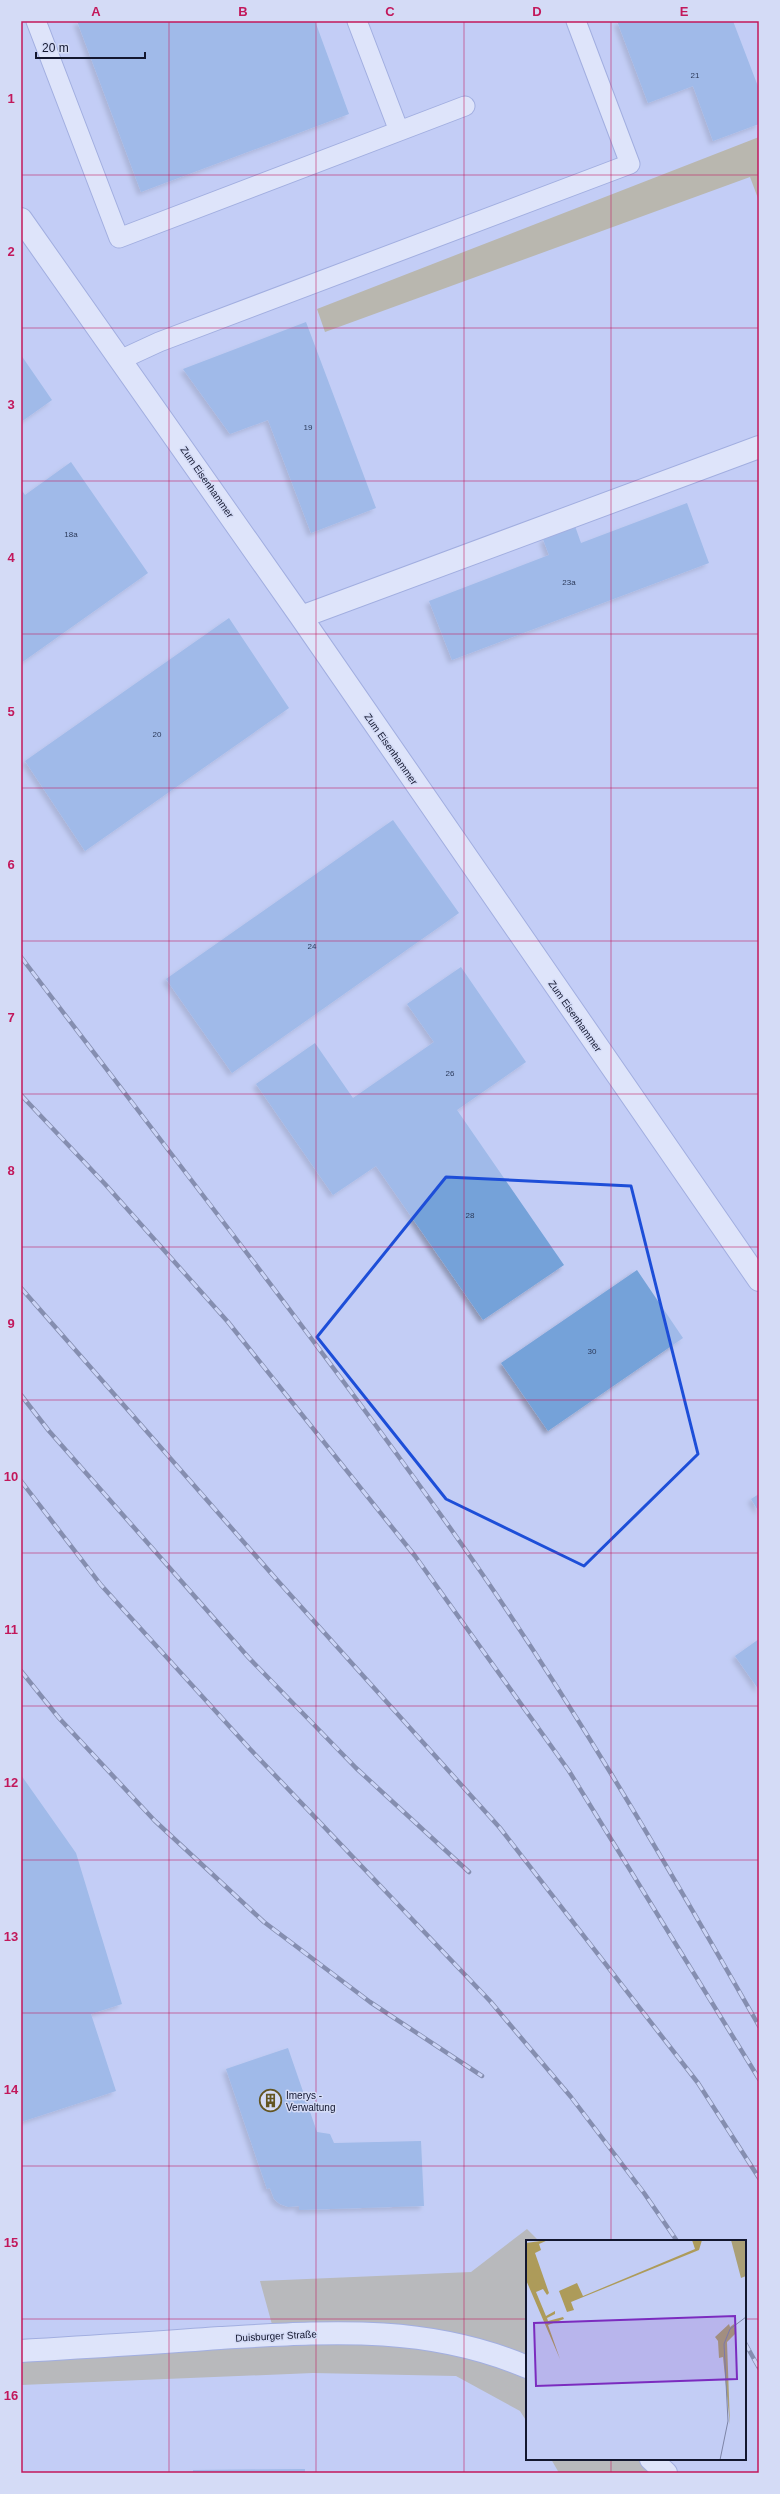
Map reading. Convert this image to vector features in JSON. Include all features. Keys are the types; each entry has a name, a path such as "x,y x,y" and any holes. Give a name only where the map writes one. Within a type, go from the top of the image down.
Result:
{"street":[{"name":"Zum Eisenhammer","path":"21,219 301,617 759,1280"},
{"path":"301,617 759,447"},
{"name":"Duisburger Straße","path":"21,2351 346,2333 442,2340 478,2348 526,2367"},
{"path":"653,2460 666,2473"}],"lane":[{"path":"36,21 119,238 465,106"},
{"path":"357,21 399,131"},
{"path":"120,360 159,342 630,164 576,21"}],"highlighted area":[{"path":"446,1177 631,1186 698,1454 584,1566 446,1499 317,1337"}],"shaded area":[{"path":"759,137 759,201 750,177 325,332 317,309"},
{"path":"527,2229 538,2240 526,2240 526,2420 520,2411 456,2376 313,2373 21,2385 21,2357 311,2345 465,2342 273,2328 260,2281 471,2272"},
{"path":"552,2460 665,2460 671,2473 559,2473"}],"building":[{"path":"77,21 315,21 349,114 141,192"},
{"path":"617,21 733,21 759,89 759,124 713,141 693,86 648,103"},
{"path":"306,322 376,508 311,533 268,420 230,434 183,369"},
{"path":"21,355 52,400 21,422"},
{"path":"71,462 148,573 21,663 21,489 25,495"},
{"path":"687,503 709,563 452,660 429,601 549,555 543,539 575,526 581,543"},
{"path":"229,618 289,708 85,851 25,761"},
{"path":"393,820 459,913 232,1073 166,979"},
{"path":"461,967 526,1062 457,1110 564,1265 483,1320 376,1166 333,1195 256,1084 315,1043 353,1098 434,1042 407,1004"},
{"path":"637,1270 683,1338 548,1431 501,1363"},
{"path":"759,1494 759,1512 751,1499"},
{"path":"759,1639 759,1690 735,1656"},
{"path":"21,1775 76,1853 122,2004 91,2014 116,2091 21,2122"},
{"name":"Imerys - Verwaltung","path":"288,2048 317,2132 330,2134 334,2143 421,2141 424,2206 299,2210 299,2206 288,2207 280,2204 274,2199 270,2188 267,2189 226,2069"},
{"path":"305,2469 305,2473 193,2473 193,2470"}],"railway":[{"path":"21,957 239,1243 453,1532 535,1652 574,1713 650,1838 759,2026"},
{"path":"21,1095 105,1184 228,1322 415,1556 569,1771 759,2079"},
{"path":"21,1288 277,1580 500,1828 698,2083 759,2178"},
{"path":"21,1395 49,1431 249,1658 356,1768 469,1872"},
{"path":"21,1481 101,1585 250,1749 490,2001 571,2097 644,2193 676,2240"},
{"path":"21,1671 59,1718 155,1821 264,1922 370,2002 482,2076"},
{"path":"746,2345 759,2368"}],"place":[{"name":"Imerys - Verwaltung","path":"271,2101"}]}
